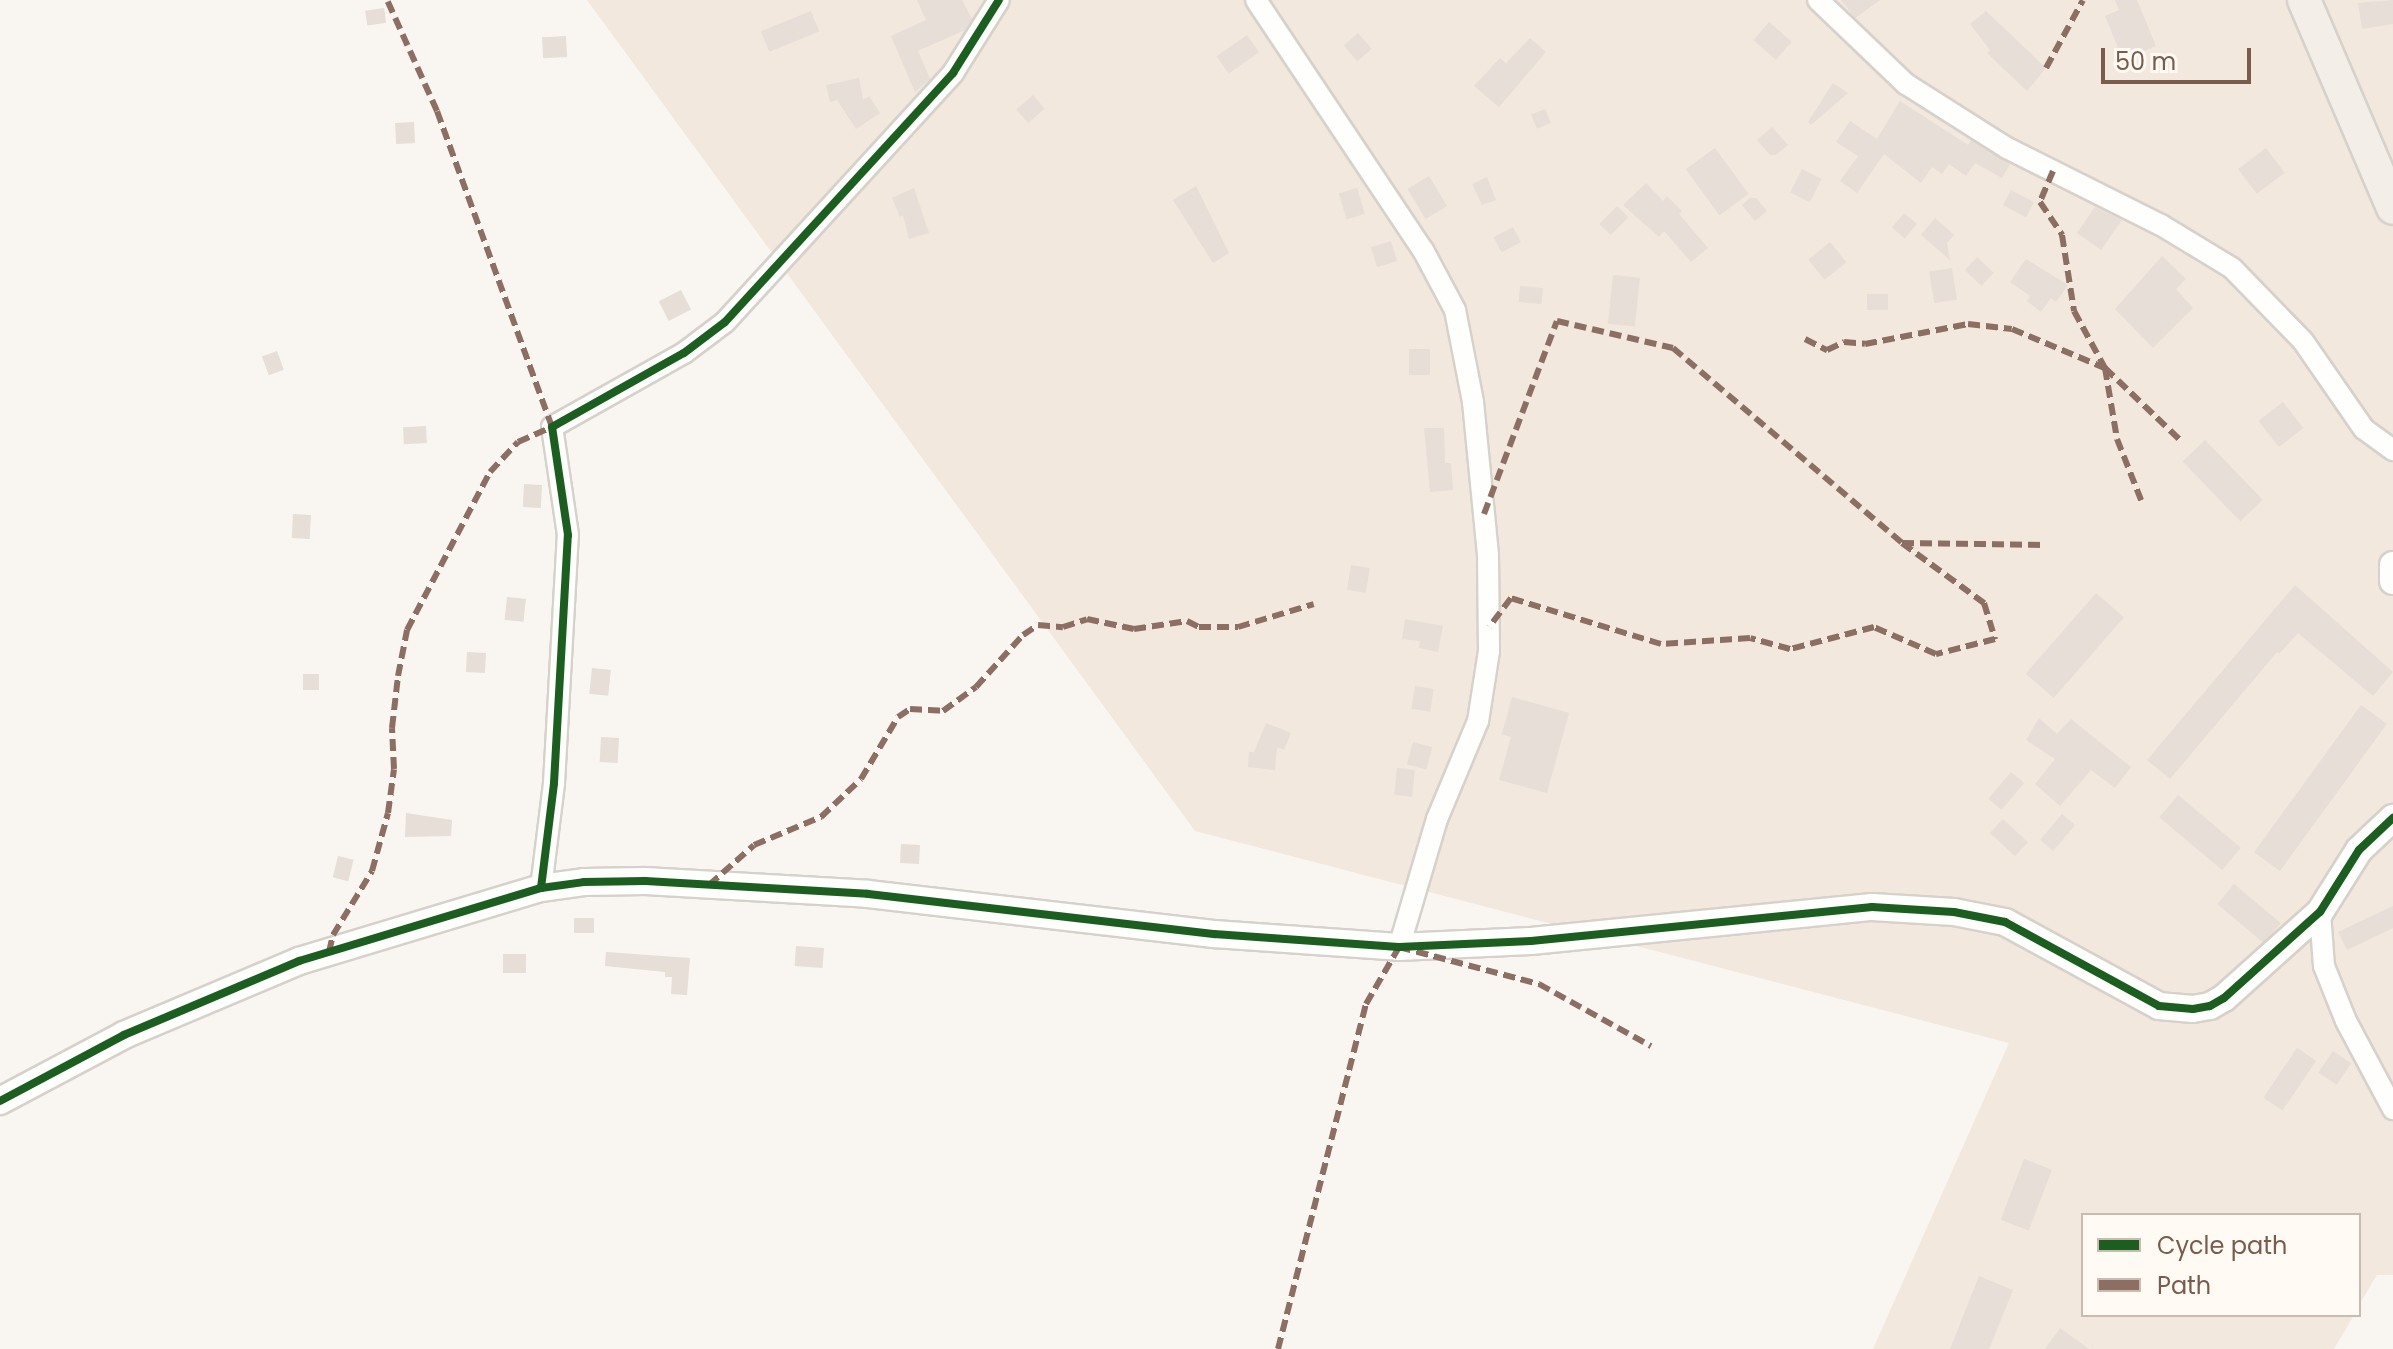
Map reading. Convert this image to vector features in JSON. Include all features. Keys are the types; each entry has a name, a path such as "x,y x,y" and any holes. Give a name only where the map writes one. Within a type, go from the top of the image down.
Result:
{"main road":[{"path":"2304,0 2393,208"}],"street":[{"path":"541,888 554,783 568,535 552,427 684,353 725,322 953,73 999,0"},
{"path":"1256,0 1430,262 1455,310 1473,402 1488,556 1489,651 1478,721 1437,819 1399,947"},
{"path":"1818,0 1906,84 2007,148 2161,225 2232,268 2303,341 2364,429 2393,450"},
{"path":"2393,565 2393,581"},
{"path":"0,1101 124,1035 299,961 541,888 584,882 645,881 868,894 1214,934 1399,947 1531,941 1872,907 1904,908 1954,912 2005,922 2058,948 2137,996 2159,1006 2193,1009 2210,1006 2224,998 2320,912 2359,850 2393,818"},
{"path":"2320,912 2324,966 2346,1021 2393,1109"}],"shaded area":[{"path":"587,0 2393,0 2393,1275 2377,1275 2361,1302 2361,1213 2081,1213 2081,1317 2353,1317 2334,1349 1873,1349 2009,1043 1195,831"}],"building":[{"path":"917,0 962,0 972,19 965,30 918,51 930,79 915,92 891,36 926,20"},
{"path":"1841,0 1880,0 1855,18"},
{"path":"2115,0 2137,0 2156,46 2123,60 2105,16 2119,10"},
{"path":"2393,0 2393,24 2362,29 2358,3"},
{"path":"384,8 386,23 367,25 365,11"},
{"path":"811,11 819,31 769,52 761,31"},
{"path":"1986,11 2046,68 2027,91 1987,53 1990,50 1970,24"},
{"path":"1769,22 1792,42 1776,60 1753,40"},
{"path":"1358,33 1372,49 1357,61 1344,45"},
{"path":"1247,35 1259,52 1229,73 1217,56"},
{"path":"566,36 567,57 543,58 542,37"},
{"path":"1530,38 1546,52 1499,107 1474,86 1500,58 1506,63"},
{"path":"859,78 863,100 869,96 880,113 856,129 837,100 830,102 826,85"},
{"path":"1833,83 1848,93 1811,125 1808,122"},
{"path":"1033,95 1045,109 1028,123 1016,109"},
{"path":"1900,101 1968,145 1971,140 2010,164 2002,178 1975,163 1966,176 1949,164 1942,174 1932,167 1921,183 1884,154 1857,193 1840,181 1858,156 1836,142 1850,121 1877,139"},
{"path":"1545,109 1551,123 1537,129 1531,115"},
{"path":"414,122 415,143 396,144 395,123"},
{"path":"1772,127 1788,145 1776,155 1770,155 1757,140"},
{"path":"1715,148 1749,194 1719,215 1686,169"},
{"path":"2266,148 2285,173 2257,194 2238,169"},
{"path":"1802,169 1822,179 1810,202 1790,192"},
{"path":"1429,176 1447,206 1426,219 1408,189"},
{"path":"1487,177 1496,200 1482,205 1472,184"},
{"path":"1646,183 1663,201 1667,196 1682,211 1679,214 1708,248 1691,262 1664,231 1659,237 1623,205"},
{"path":"1196,186 1229,253 1213,263 1173,200"},
{"path":"914,188 929,233 909,239 903,215 900,217 892,198"},
{"path":"1357,188 1365,214 1347,219 1339,194"},
{"path":"2011,190 2034,202 2026,217 2003,205"},
{"path":"1750,198 1756,198 1767,211 1755,221 1742,205"},
{"path":"1617,206 1628,217 1611,235 1599,224"},
{"path":"2095,207 2122,220 2101,250 2077,233"},
{"path":"1904,213 1917,224 1905,238 1892,228"},
{"path":"1935,218 1954,235 1947,243 1950,260 1921,235"},
{"path":"1513,227 1521,242 1502,252 1494,237"},
{"path":"1391,241 1397,261 1377,267 1371,247"},
{"path":"1830,242 1846,262 1825,280 1808,260"},
{"path":"2162,256 2186,279 2176,289 2193,308 2153,348 2115,309"},
{"path":"1977,257 1994,273 1982,286 1965,270"},
{"path":"2026,259 2068,285 2056,302 2051,298 2041,312 2027,301 2030,296 2010,282"},
{"path":"1952,268 1957,300 1934,303 1929,272"},
{"path":"1613,275 1640,278 1635,327 1608,324"},
{"path":"1520,286 1543,288 1542,304 1519,302"},
{"path":"681,290 691,310 669,321 659,301"},
{"path":"1867,294 1888,294 1888,310 1867,310"},
{"path":"1409,349 1430,349 1430,375 1409,375"},
{"path":"277,351 284,370 269,375 262,356"},
{"path":"2283,402 2303,428 2279,447 2259,421"},
{"path":"426,426 427,443 404,444 403,427"},
{"path":"1424,428 1444,428 1445,463 1451,463 1453,490 1430,492"},
{"path":"2205,440 2263,500 2240,521 2183,462"},
{"path":"524,484 542,485 541,508 523,507"},
{"path":"293,514 311,515 310,539 292,538"},
{"path":"1351,565 1370,568 1366,593 1347,590"},
{"path":"2295,585 2393,672 2373,696 2298,633 2279,654 2277,652 2170,779 2147,760"},
{"path":"2096,593 2124,617 2054,698 2026,674"},
{"path":"507,597 526,599 523,622 505,620"},
{"path":"1405,619 1443,626 1438,652 1419,648 1420,641 1402,639"},
{"path":"467,652 486,653 485,673 466,672"},
{"path":"592,668 611,670 608,696 589,694"},
{"path":"303,674 319,674 319,690 303,690"},
{"path":"1415,686 1434,689 1430,712 1411,709"},
{"path":"1512,697 1569,713 1547,793 1499,780 1511,737 1502,734"},
{"path":"2361,705 2387,724 2280,871 2254,852"},
{"path":"2039,718 2057,734 2071,719 2131,767 2115,788 2091,770 2060,806 2035,784 2055,759 2026,740"},
{"path":"1266,723 1291,733 1284,750 1277,747 1275,770 1248,767 1249,752 1254,752"},
{"path":"601,737 619,738 618,763 600,762"},
{"path":"1413,742 1432,747 1426,769 1407,764"},
{"path":"1397,768 1415,770 1412,797 1394,795"},
{"path":"2011,772 2024,783 2002,810 1989,799"},
{"path":"2178,795 2241,848 2222,870 2159,817"},
{"path":"406,813 452,820 451,836 405,837"},
{"path":"2062,814 2075,825 2053,851 2040,840"},
{"path":"2003,819 2028,842 2015,856 1990,833"},
{"path":"901,844 920,845 919,864 900,863"},
{"path":"338,856 354,860 348,881 333,877"},
{"path":"2234,884 2281,923 2264,943 2217,904"},
{"path":"2393,906 2393,928 2347,950 2338,932"},
{"path":"574,918 594,918 594,933 574,933"},
{"path":"796,946 824,948 823,968 795,966"},
{"path":"606,952 690,958 687,995 671,994 672,977 665,977 665,972 605,966"},
{"path":"503,954 526,954 526,973 503,973"},
{"path":"2297,1048 2316,1061 2283,1111 2263,1098"},
{"path":"2333,1051 2351,1063 2337,1085 2318,1073"},
{"path":"2024,1159 2052,1170 2029,1230 2001,1220"},
{"path":"1979,1276 2013,1290 1989,1349 1950,1349"},
{"path":"2060,1328 2089,1349 2045,1349"}],"marked path":[{"path":"329,952 333,935 372,871 388,813 394,769 392,728 407,630 490,472 518,442 552,427 437,111 387,0"},
{"path":"2046,68 2083,0"},
{"path":"2053,171 2040,202 2062,235 2074,311 2105,368 2180,440"},
{"path":"1484,514 1557,321 1673,348 1902,543 1984,603 1995,639 1936,654 1874,627 1790,649 1750,638 1661,644 1511,598 1489,627"},
{"path":"1805,339 1827,350 1844,342 1865,344 1968,324 2012,329 2105,368 2117,439 2141,500"},
{"path":"1902,543 2045,545"},
{"path":"709,885 754,845 821,817 861,779 898,717 910,709 943,711 976,687 1023,635 1038,625 1063,627 1087,619 1134,629 1187,621 1199,627 1238,627 1314,604"},
{"path":"1278,1349 1366,1004 1399,947 1539,984 1651,1046"}],"cycle path":[{"path":"541,888 554,783 568,535 552,427 684,353 725,322 953,73 999,0"},
{"path":"0,1101 124,1035 299,961 541,888 584,882 645,881 868,894 1214,934 1399,947 1531,941 1872,907 1954,912 2005,922 2159,1006 2193,1009 2210,1006 2224,998 2320,912 2359,850 2393,818"}]}
